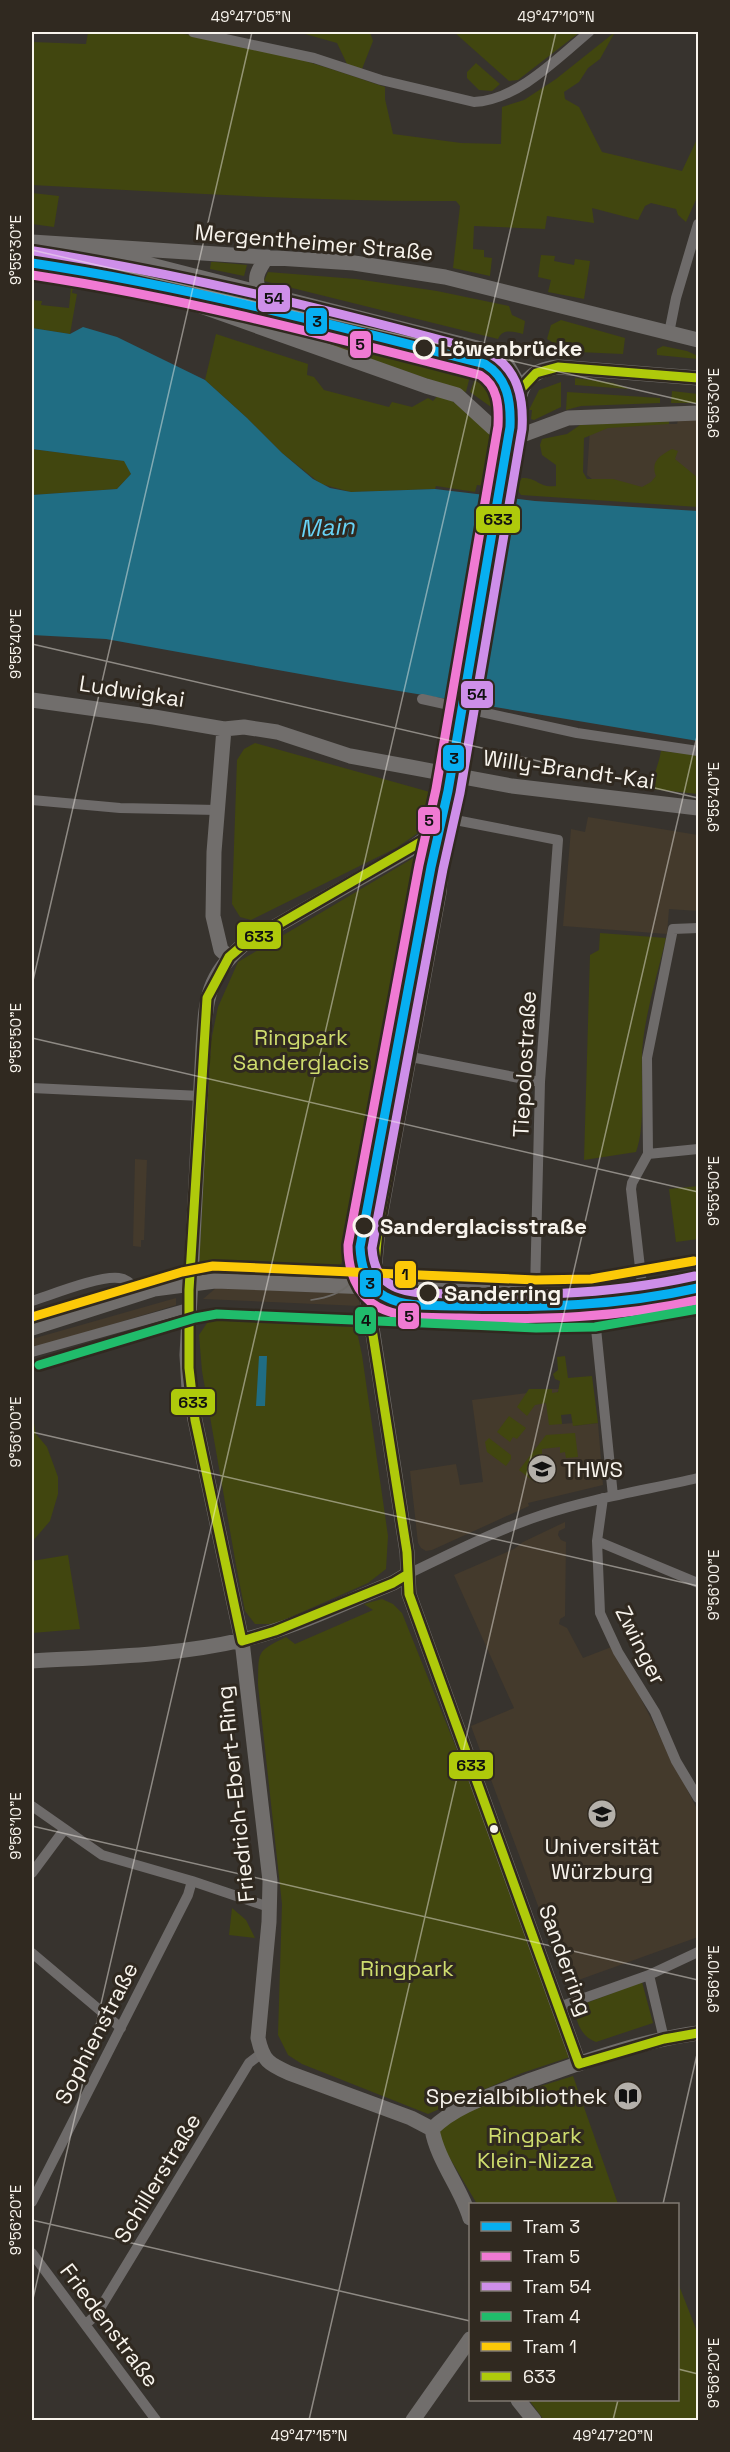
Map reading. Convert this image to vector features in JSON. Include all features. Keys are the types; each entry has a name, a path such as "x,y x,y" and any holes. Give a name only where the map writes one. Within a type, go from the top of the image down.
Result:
{"main road":[{"name":"Mergentheimer Straße","path":"32,242 354,263 445,277 699,340"},
{"name":"Mergentheimer Straße","path":"61,245 131,271 195,304 426,386 448,391 466,402 493,428 510,435 522,435 568,418 699,413"},
{"path":"61,245 178,270 261,294 481,349 504,359 521,389 534,373 543,368 558,367 699,378"},
{"path":"165,289 178,270 192,260 207,254"},
{"path":"261,294 257,287 256,274 267,258"},
{"name":"Sanderring","path":"521,389 445,818 440,893 378,1229 375,1268 368,1302 407,1552 410,1597 579,2064"},
{"name":"Ludwigkai","path":"32,700 224,729"},
{"name":"Willy-Brandt-Kai","path":"224,729 244,727 277,732 350,756 512,786 699,808"},
{"path":"224,729 217,810 213,916 221,950 229,957"},
{"path":"189,1285 207,998 229,957 243,945 431,836 440,828 445,818"},
{"path":"431,836 443,856"},
{"path":"32,1328 154,1289 215,1281 370,1287"},
{"name":"Friedrich-Ebert-Ring","path":"189,1285 187,1355 189,1389 242,1641 270,1881 258,2038 262,2054"},
{"path":"32,1661 127,1655 242,1641 275,1631 393,1584 408,1574"},
{"path":"432,2129 443,2118 471,2103 579,2064 664,2039 699,2033"},
{"path":"262,2054 271,2065 289,2073 411,2118 432,2129"},
{"path":"432,2129 434,2142 459,2188 469,2213"},
{"path":"413,2421 469,2342"},
{"path":"519,2401 534,2421"}],"street":[{"path":"192,32 314,58 381,80 474,102 488,102 513,90 542,71 589,32"},
{"path":"669,333 676,298 699,224"},
{"path":"32,274 142,290 165,289"},
{"path":"422,699 578,733 699,751"},
{"path":"32,800 120,808 217,810"},
{"name":"Tiepolostraße","path":"445,818 558,840 540,1082 535,1291"},
{"path":"642,1285 632,1183 648,1154 647,1058 673,928 699,928"},
{"path":"411,1057 540,1082"},
{"path":"32,1088 201,1096"},
{"path":"648,1154 699,1149"},
{"path":"370,1287 405,1283 535,1291 592,1289 672,1282 699,1275"},
{"path":"32,1301 117,1277 128,1281 142,1293"},
{"name":"Zwinger","path":"592,1289 608,1497 597,1540 600,1613 618,1652 655,1713 676,1761 699,1798"},
{"path":"32,1352 188,1308"},
{"path":"408,1574 509,1527 542,1515 608,1497 699,1478"},
{"path":"597,1540 699,1583"},
{"path":"32,1806 102,1854 269,1907"},
{"path":"32,1873 64,1830"},
{"name":"Sophienstraße","path":"32,2202 189,1894 192,1881"},
{"path":"558,2007 649,1975 699,1952"},
{"path":"32,1953 121,2028"},
{"path":"649,1975 664,2039"},
{"name":"Schillerstraße","path":"86,2324 96,2315 249,2063 262,2054"},
{"name":"Friedenstraße","path":"32,2253 156,2421"}],"shaded area":[{"path":"32,255 73,260 116,270 120,278 114,283 71,272 32,267"},
{"path":"188,279 495,359 513,384 505,401 501,382 493,373 484,368 469,367 468,369 453,365 453,363 202,301 187,292"},
{"path":"698,419 698,501 618,500 587,475 590,428 669,421 669,424 677,424 678,420"},
{"path":"588,817 698,835 698,911 669,909 667,934 563,926 571,829 585,832"},
{"path":"427,863 435,878 367,1275 363,1278 340,1277 351,1264 363,1219"},
{"path":"135,1159 147,1160 144,1240 141,1240 141,1247 133,1246"},
{"path":"698,1281 698,1292 594,1309 536,1312 375,1306 376,1295 384,1291 462,1299 593,1300"},
{"path":"216,1288 355,1293 359,1298 360,1306 203,1299"},
{"path":"176,1298 176,1305 32,1349 32,1339"},
{"name":"THWS","path":"529,1389 560,1389 557,1392 562,1424 573,1423 573,1426 598,1423 603,1485 528,1503 529,1506 432,1550 426,1551 421,1548 418,1543 410,1471 456,1464 460,1485 483,1482 472,1400 527,1393"},
{"name":"Universität Würzburg","path":"565,1522 565,1528 559,1531 558,1535 566,1542 565,1616 560,1619 559,1624 567,1628 583,1658 614,1646 698,1811 698,1937 573,1982 568,1982 565,1978 471,1726 514,1708 454,1575 514,1549 523,1542"}],"green space":[{"path":"88,32 162,32 219,39 275,52 385,87 385,99 393,134 461,143 501,144 502,107 524,100 556,79 615,32 600,59 588,68 579,82 564,92 565,99 579,107 602,152 682,171 698,137 698,195 686,222 678,215 676,209 651,203 645,206 638,220 592,208 594,223 547,216 545,229 474,226 473,249 484,250 484,257 492,258 490,276 453,268 460,206 456,201 297,198 32,185 32,42 86,44"},
{"path":"298,32 370,32 373,41 362,69 347,64 337,43"},
{"path":"454,32 580,32 518,80 509,81"},
{"path":"476,63 500,84 492,91 479,90 467,78 467,72"},
{"path":"32,193 59,196 54,227 32,224"},
{"path":"541,255 555,256 554,261 574,265 575,259 590,261 584,299 548,292 551,280 538,277"},
{"path":"211,262 247,265 244,276 210,269"},
{"path":"268,272 356,279 437,291 509,306 512,315 525,321 523,334 505,332 498,339 264,281"},
{"path":"71,287 73,287 72,293 77,294 70,334 32,328 32,300 42,301 41,305 69,308"},
{"path":"202,301 454,363 454,366 472,368 466,392"},
{"path":"561,320 625,338 623,354 555,351 552,342 547,339 551,325"},
{"path":"216,334 308,364 307,375 314,377 324,390 389,407 392,402 412,407 428,398 433,401 441,392 498,437 490,482 485,486 477,485 475,492 436,486 435,489 351,492 321,484 282,453 205,380"},
{"path":"663,346 687,351 698,356 698,359 657,355 657,349"},
{"path":"478,371 491,376 501,387 503,406 499,405 498,412 470,392"},
{"path":"575,378 613,383 629,389 575,385"},
{"path":"561,382 561,407 534,420 531,419 532,410 529,410 539,390"},
{"path":"672,391 698,394 698,403 671,403"},
{"path":"567,392 660,398 660,403 581,406 566,410"},
{"path":"669,421 669,424 608,428 584,438 583,472 587,479 613,479 642,487 656,476 654,466 658,459 672,449 678,451 675,459 698,478 698,507 521,495 515,487 522,478 545,486 556,486 556,465 542,455 540,445 542,439 567,434 580,425"},
{"path":"32,449 125,461 131,474 117,489 32,495"},
{"path":"255,743 437,794 434,816 428,826 396,848 251,920 240,917 232,904 237,760 244,749"},
{"path":"661,751 698,755 698,794 651,789"},
{"name":"Ringpark Sanderglacis","path":"430,848 363,1219 336,1274 332,1277 199,1266 209,1051 218,1007 238,962"},
{"path":"600,933 666,938 643,1041 642,1113 636,1152 584,1160 590,955 599,950"},
{"path":"698,1186 698,1239 676,1242 669,1189"},
{"path":"215,1311 353,1313 362,1355 388,1536 386,1569 368,1583 275,1624 255,1624 245,1611 236,1565 202,1371 199,1335"},
{"path":"565,1356 568,1378 592,1376 598,1423 573,1426 571,1414 561,1415 562,1424 549,1425 546,1403 535,1405 527,1416 517,1407 529,1389 552,1389 552,1393 558,1392 560,1381 555,1379 553,1374 558,1370 557,1357"},
{"path":"32,1412 36,1434 47,1447 58,1477 58,1494 50,1521 32,1542"},
{"path":"509,1416 526,1428 517,1439 513,1437 510,1442 497,1432"},
{"path":"575,1433 578,1457 566,1458 565,1452 560,1453 560,1447 542,1449 542,1456 538,1461 543,1473 541,1479 533,1481 519,1470 546,1435"},
{"path":"489,1438 511,1455 506,1466 487,1452 485,1442"},
{"path":"68,1555 80,1629 32,1633 32,1561"},
{"name":"Ringpark","path":"382,1599 393,1604 402,1613 579,2054 522,2073 428,2114 302,2064 288,2055 278,2035 282,1904 258,1685 259,1659 264,1650 286,1637 295,1644 373,1610 364,1604"},
{"path":"232,1908 246,1920 255,1938 229,1935"},
{"path":"642,1982 653,2023 596,2042 586,2036 580,2028 573,2008"},
{"name":"Ringpark Klein-Nizza","path":"573,2076 618,2203 476,2203 432,2128 439,2118"},
{"path":"679,2286 698,2334 698,2420 544,2420 530,2401 679,2401"}],"water":[{"name":"Main","path":"83,327 117,337 205,380 282,453 313,479 330,488 351,492 435,489 535,501 698,511 698,741 106,639 32,635 32,495 117,489 131,474 124,461 32,449 32,328 70,334","holes":["477,560 501,564 504,569 500,572 475,568 472,563","464,636 488,640 491,645 486,649 462,644 458,640"]},
{"path":"259,1356 267,1356 265,1406 256,1406"}],"pier":[{"path":"488,494 513,496 487,645 463,640"},
{"path":"463,641 487,645 476,707 452,703"}],"tram line":[{"name":"54","path":"34,251 206,283 433,338 489,353 507,367 513,376 522,406 522,429 460,793 443,869 372,1248 373,1259 376,1268 386,1282 402,1290 422,1293 559,1294 627,1288 695,1276"},
{"name":"3","path":"32,263 146,283 316,321 485,364 499,376 509,400 510,427 448,791 431,867 360,1247 362,1262 366,1276 379,1293 394,1301 421,1305 518,1307 578,1304 638,1299 698,1288"},
{"name":"5","path":"32,275 145,295 313,333 480,375 491,385 496,397 498,426 436,789 419,865 348,1245 352,1272 364,1296 378,1307 397,1314 428,1318 549,1318 639,1311 698,1300"},
{"path":"311,1300 335,1294 350,1283 356,1276 366,1243"},
{"name":"1","path":"32,1317 182,1272 213,1266 536,1280 591,1279 694,1261"},
{"name":"4","path":"39,1365 195,1318 217,1314 536,1328 595,1327 698,1309"}],"transit line":[{"name":"633","path":"579,2064 409,1594 407,1552 367,1297 374,1275 378,1229 439,893 445,818 521,389 536,373 558,367 698,378"},
{"name":"633","path":"242,1641 195,1420 189,1368 189,1290 207,998 229,957 243,945 431,836 443,822 449,796"},
{"name":"633","path":"242,1641 275,1631 393,1583 408,1574"},
{"name":"633","path":"579,2064 664,2039 698,2033"}],"place":[{"name":"Löwenbrücke","path":"424,348"},
{"name":"Sanderglacisstraße","path":"364,1226"},
{"name":"Sanderring","path":"428,1293"},
{"name":"THWS","path":"542,1469"},
{"name":"Universität Würzburg","path":"602,1814"},
{"name":"Spezialbibliothek","path":"628,2096"}]}
